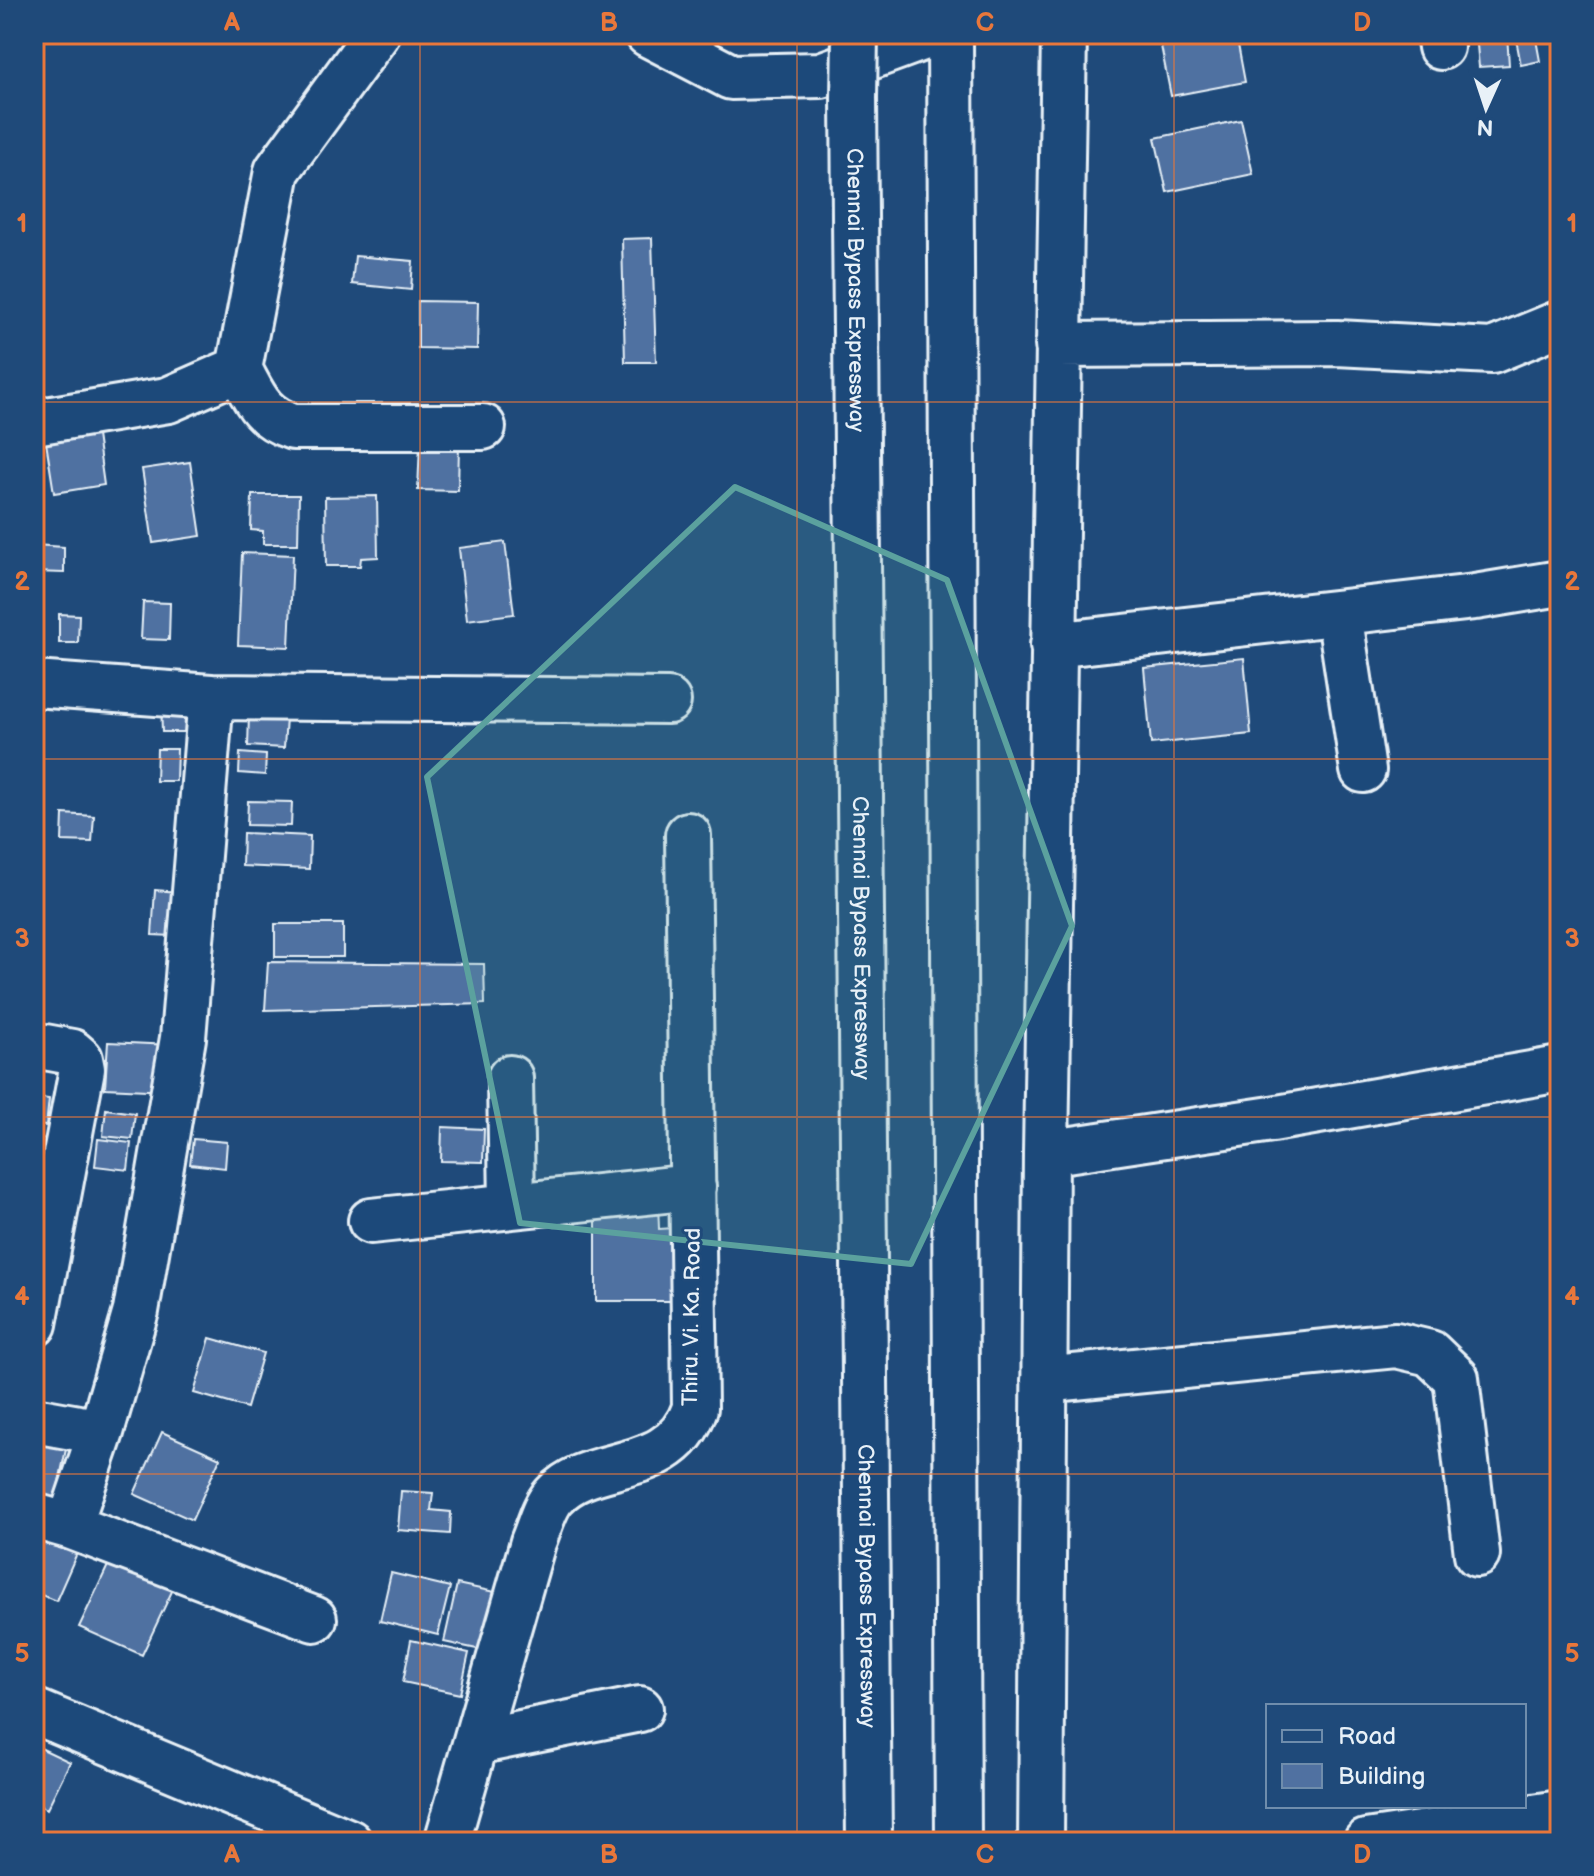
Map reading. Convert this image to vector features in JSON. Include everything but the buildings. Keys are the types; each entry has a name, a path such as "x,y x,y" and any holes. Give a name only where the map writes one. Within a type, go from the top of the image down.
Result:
{"main road":[{"path":"377,34 277,171 239,369 261,408 273,421 293,427 483,427"},
{"path":"648,34 731,77 821,75 933,34"},
{"name":"Chennai Bypass Expressway","path":"855,34 869,1842"},
{"path":"950,34 958,1842"},
{"path":"1041,1842 1046,1153 1064,34"},
{"path":"1058,345 1337,343 1492,351 1560,323"},
{"path":"34,422 168,400 239,369"},
{"path":"1053,645 1475,597 1560,583"},
{"path":"1339,613 1363,770"},
{"path":"34,684 211,697 668,701"},
{"path":"211,697 183,1038 136,1311 101,1432 51,1521 314,1619"},
{"name":"Thiru. Vi. Ka. Road","path":"447,1842 533,1542 552,1498 568,1484 668,1448 688,1427 695,1408 688,835"},
{"path":"34,1045 72,1052 80,1059 82,1069 34,1324"},
{"path":"1046,1153 1272,1119 1560,1069"},
{"path":"510,1078 512,1206"},
{"path":"371,1221 693,1187"},
{"path":"1044,1380 1396,1345 1430,1353 1456,1378 1477,1554"},
{"path":"34,1420 101,1432"},
{"path":"476,1742 640,1709"},
{"path":"34,1711 349,1842"},
{"path":"1366,1842 1560,1813"}],"highlighted area":[{"path":"735,487 947,580 1072,926 911,1264 520,1223 427,777"}]}
